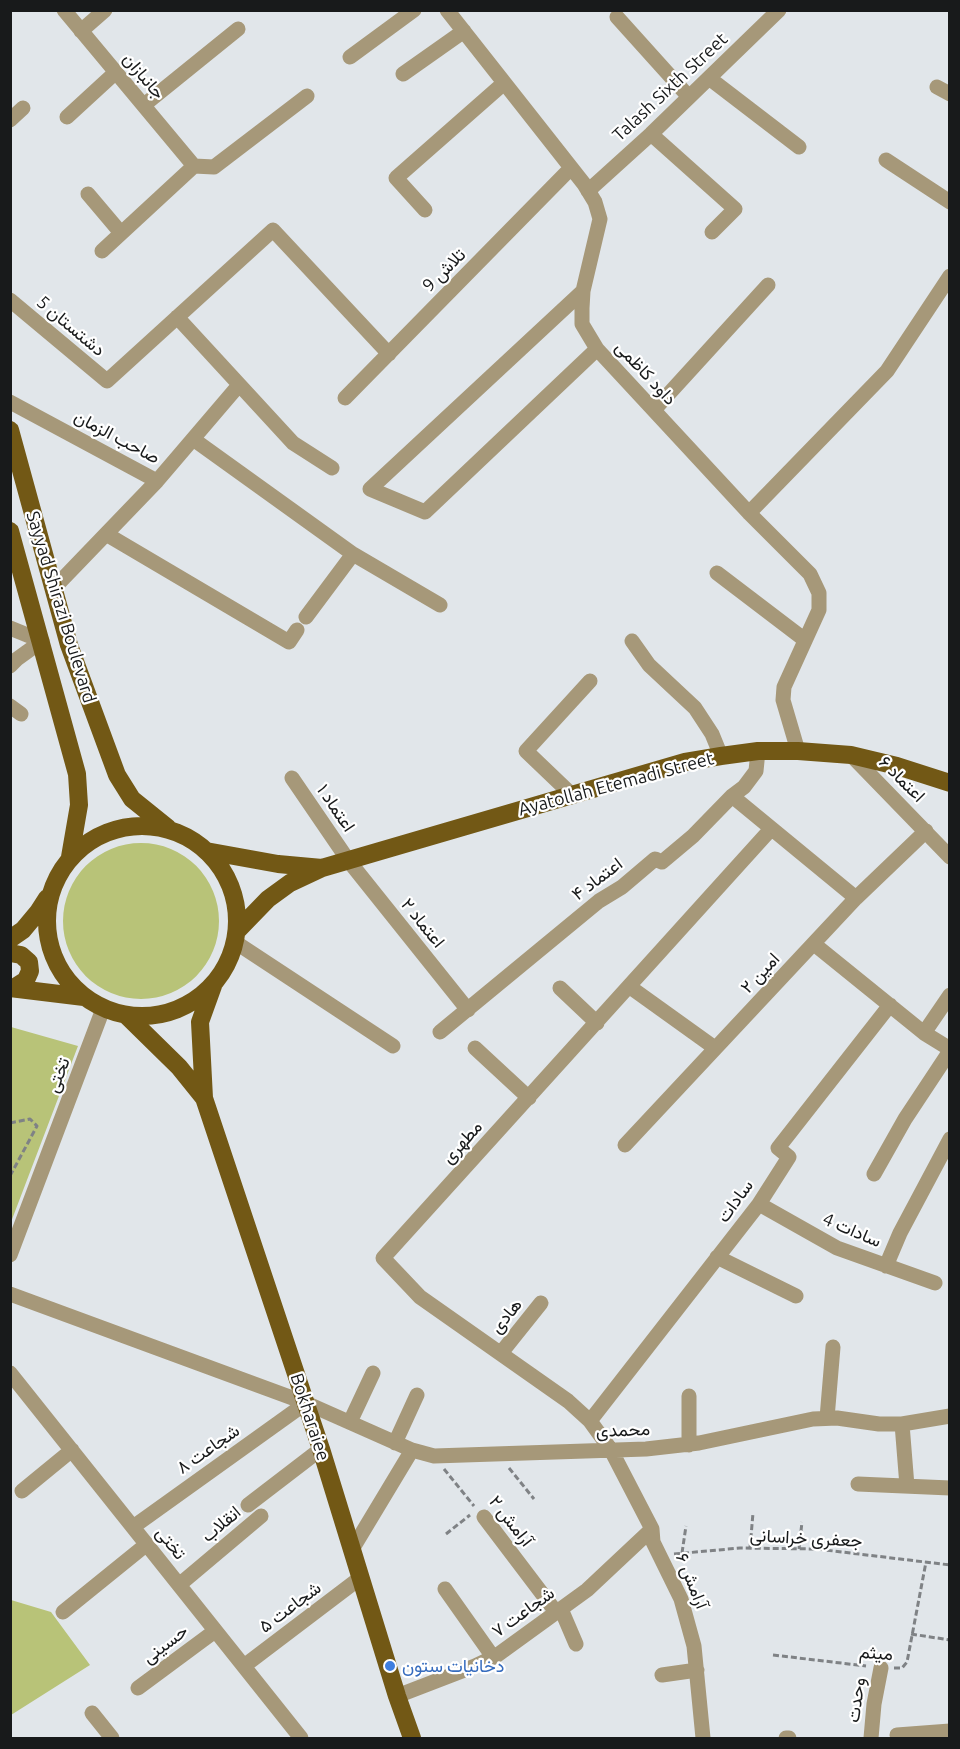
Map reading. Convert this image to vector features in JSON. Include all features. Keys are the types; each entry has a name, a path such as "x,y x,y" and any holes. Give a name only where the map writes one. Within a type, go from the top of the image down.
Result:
{"main road":[{"name":"Sayyad Shirazi Boulevard","path":"10,430 69,645 117,775 132,799 172,831"},
{"name":"Sayyad Shirazi Boulevard","path":"10,531 15,563 42,641 78,782 79,806 70,857"},
{"name":"Ayatollah Etemadi Street","path":"322,868 685,762 721,756 758,751 851,755 897,766 950,783"},
{"path":"15,931 38,912 50,894 58,874 70,857 87,843 106,832 128,827 150,826 172,831 190,839 206,851 225,874 235,902 236,937 227,965 213,986 195,1001 173,1011 150,1016 126,1016 103,1009 84,997 64,976 51,951 46,922 50,894"},
{"path":"206,851 278,864 322,868"},
{"path":"236,937 268,899 290,883 322,868"},
{"path":"10,953 21,955 29,962 30,971 26,980 13,988"},
{"name":"Bokharaiee","path":"213,986 200,1022 204,1098 321,1449 412,1738"},
{"path":"13,988 84,997"},
{"name":"Bokharaiee","path":"126,1016 179,1067 204,1098"}],"street":[{"name":"جانبازان","path":"64,10 194,166"},
{"path":"81,31 105,10"},
{"path":"350,57 414,10"},
{"name":"Talash Sixth Street","path":"588,191 651,134 779,10"},
{"name":"داود کاظمی","path":"450,12 596,202 600,219 583,291 582,324 597,349 749,513 810,574 819,593 819,610 784,687 783,700 798,751"},
{"path":"617,17 689,97"},
{"path":"144,105 238,29"},
{"path":"403,74 464,31"},
{"path":"67,117 116,72"},
{"path":"709,78 799,147"},
{"path":"425,210 396,178 504,83"},
{"path":"102,251 194,166 214,167 307,96"},
{"path":"10,120 23,108"},
{"path":"651,134 735,209 712,232"},
{"path":"886,160 950,202"},
{"name":"تلاش 9","path":"345,398 571,168"},
{"path":"88,194 121,233"},
{"path":"332,468 293,443 177,317 273,230 389,354"},
{"path":"749,513 887,371 950,276"},
{"path":"654,410 768,285"},
{"path":"583,291 370,489 425,512 597,349"},
{"name":"دشتستان 5","path":"10,300 107,381 177,317"},
{"name":"صاحب الزمان","path":"10,402 157,481 239,385"},
{"path":"193,439 353,554 440,605"},
{"path":"54,588 157,481"},
{"path":"106,534 289,642 297,630"},
{"path":"306,617 353,554"},
{"path":"717,573 806,640"},
{"path":"10,628 42,641"},
{"path":"10,666 42,641"},
{"path":"632,641 649,665 695,708 712,734 721,756"},
{"path":"572,795 526,751 590,681"},
{"name":"اعتماد ۴","path":"440,1032 591,908 622,887 655,859 662,862 675,852 744,787 756,771 758,751"},
{"name":"اعتماد ۶","path":"851,755 950,857"},
{"name":"اعتماد ۱","path":"292,778 348,860"},
{"path":"732,796 856,898"},
{"name":"مطهری","path":"611,1450 590,1421 568,1401 420,1297 383,1258 771,829"},
{"name":"امین ۲","path":"625,1145 856,898 926,831"},
{"name":"اعتماد ۲","path":"348,860 468,1010"},
{"path":"236,937 393,1046"},
{"path":"814,944 924,1033 950,1050 905,1119 874,1174"},
{"path":"630,987 715,1048"},
{"path":"560,988 597,1023"},
{"path":"924,1033 950,995"},
{"name":"سادات","path":"590,1421 759,1204 789,1157 778,1148 890,1005"},
{"name":"تختی","path":"10,1255 103,1009"},
{"path":"475,1048 528,1098"},
{"path":"886,1266 900,1233 950,1139"},
{"name":"سادات 4","path":"759,1204 837,1248 935,1283"},
{"path":"717,1257 796,1296"},
{"name":"محمدی","path":"10,1294 306,1403 395,1443 434,1456 646,1449 689,1444 764,1428 827,1418 902,1424 950,1416"},
{"name":"هادی","path":"501,1353 541,1303"},
{"path":"827,1418 833,1347"},
{"path":"350,1422 373,1372"},
{"name":"تختی","path":"10,1373 301,1738"},
{"path":"395,1443 417,1395"},
{"path":"689,1396 689,1444"},
{"name":"شجاعت ۸","path":"133,1527 306,1403"},
{"path":"902,1424 907,1486"},
{"name":"انقلاب","path":"248,1505 321,1449"},
{"path":"22,1491 72,1450"},
{"path":"353,1548 412,1450"},
{"name":"آرامش ۶","path":"611,1450 652,1529 653,1542 681,1599 694,1646 703,1738"},
{"path":"858,1484 950,1488"},
{"name":"آرامش ۲","path":"480,1513 559,1611 576,1644"},
{"name":"انقلاب","path":"179,1585 261,1516"},
{"name":"شجاعت ۷","path":"397,1696 492,1657 587,1590 652,1529"},
{"path":"63,1612 147,1544"},
{"name":"شجاعت ۵","path":"244,1666 360,1578"},
{"path":"446,1589 492,1657"},
{"name":"حسینی","path":"138,1688 215,1630"},
{"name":"وحدت","path":"871,1738 881,1668"},
{"path":"662,1675 697,1670"},
{"path":"92,1713 112,1738"},
{"path":"897,1735 950,1731"}],"path":[{"path":"10,1123 30,1119 37,1126 10,1176"},
{"path":"498,1454 534,1499"},
{"name":"آرامش ۲","path":"434,1456 480,1513"},
{"path":"446,1534 480,1513"},
{"path":"750,1548 753,1513"},
{"path":"799,1549 802,1522"},
{"path":"682,1553 686,1526"},
{"name":"جعفری خراسانی","path":"660,1556 750,1548 817,1549 950,1565"},
{"name":"میثم","path":"772,1656 881,1668 906,1666 926,1562"},
{"path":"911,1634 950,1640"}],"green space":[{"path":"141,843 156,844 171,849 185,856 196,866 206,877 213,891 218,906 218,936 213,951 206,965 196,976 185,986 171,993 156,998 141,999 126,998 111,993 97,986 86,976 76,965 69,951 64,936 63,921 64,906 69,891 76,877 86,866 97,856 111,849 126,844"},
{"path":"10,1027 78,1046 11,1222"},
{"path":"11,1600 51,1612 90,1665 11,1715"}],"place":[{"name":"دخانیات ستون","path":"390,1666"}]}
